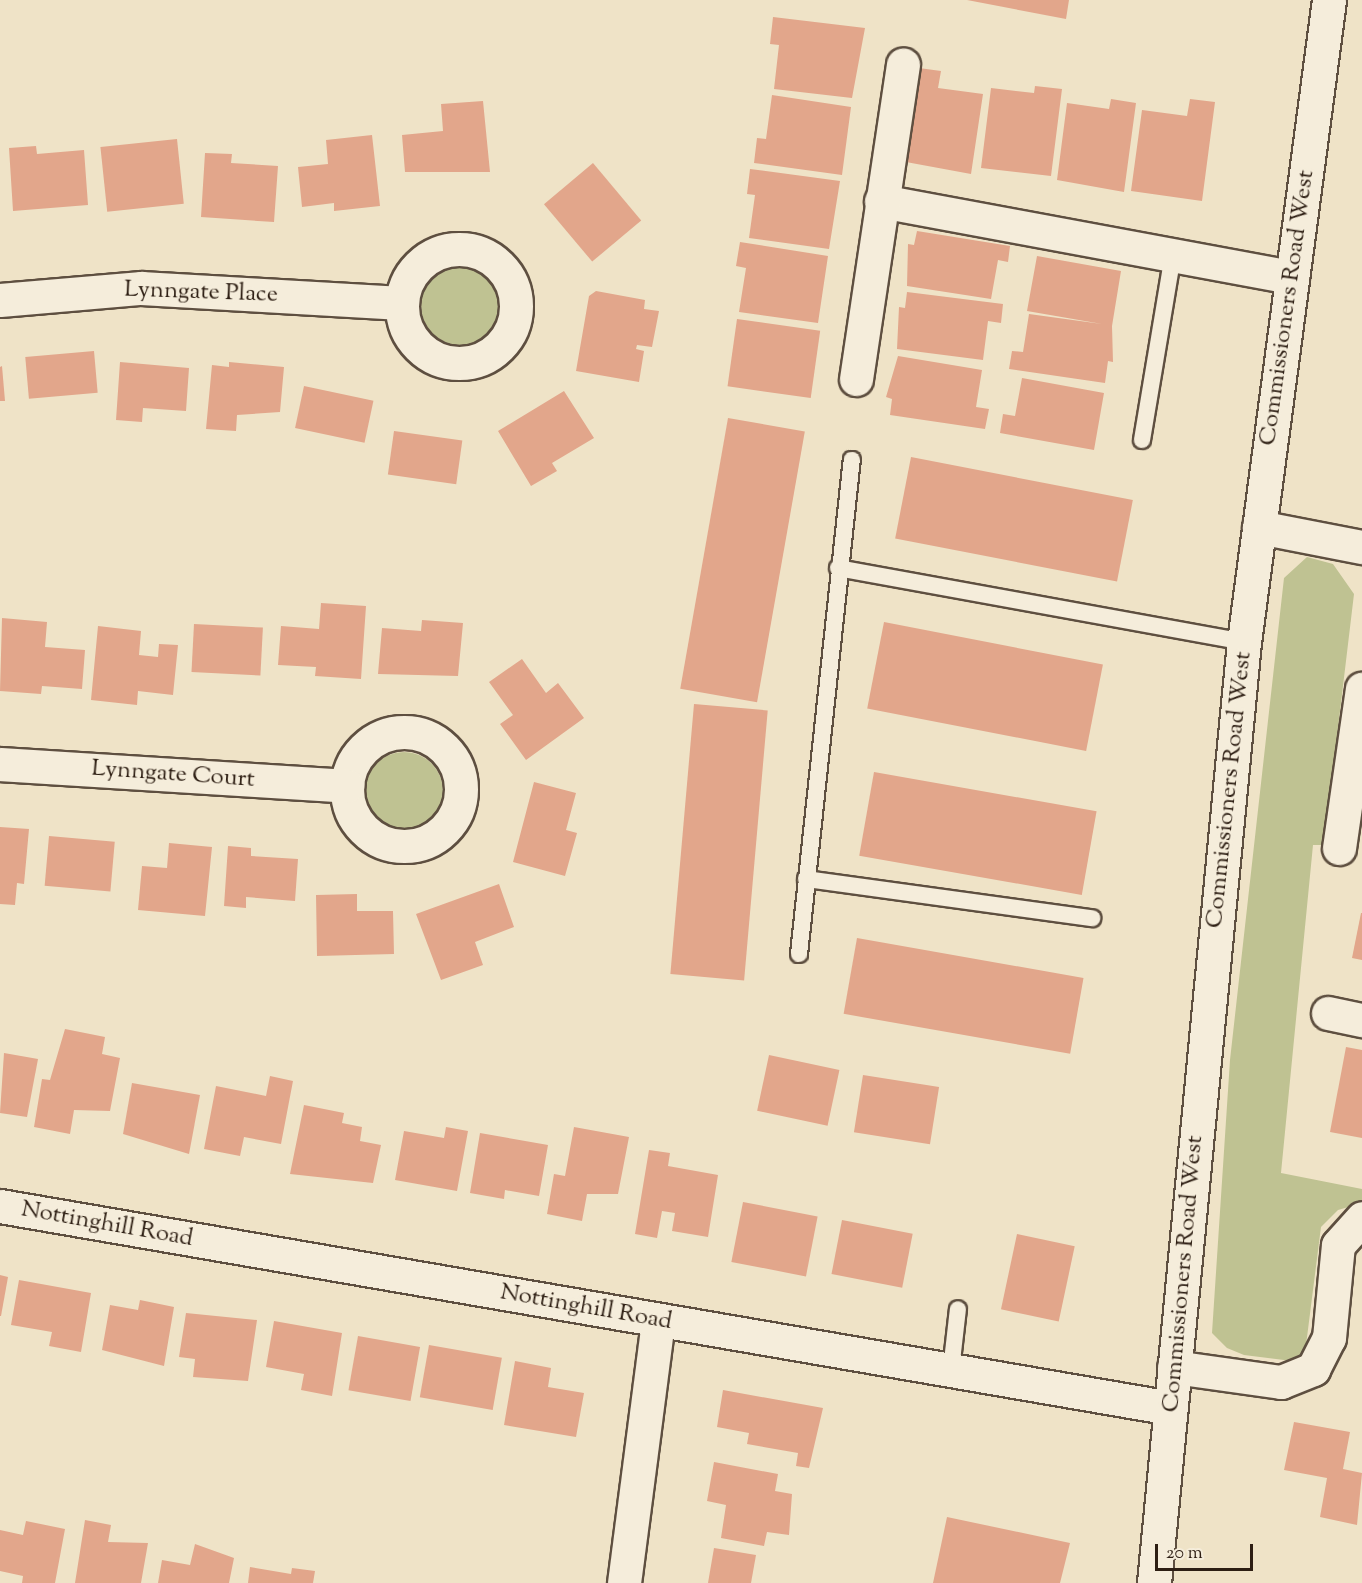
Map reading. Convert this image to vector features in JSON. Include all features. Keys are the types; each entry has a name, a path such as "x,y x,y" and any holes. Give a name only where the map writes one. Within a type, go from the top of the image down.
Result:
{"street":[{"name":"Commissioners Road West","path":"1154,1583 1244,642 1329,0"},
{"path":"856,379 903,64"},
{"path":"881,201 1292,277"},
{"name":"Lynngate Place","path":"0,300 141,288 402,303"},
{"path":"1259,527 1362,547"},
{"path":"1339,848 1362,689"},
{"name":"Lynngate Court","path":"0,764 347,786"},
{"path":"1328,1013 1362,1020"},
{"name":"Nottinghill Road","path":"0,1206 1171,1408"},
{"path":"1174,1367 1281,1382 1313,1369 1329,1338 1338,1245 1362,1218"},
{"path":"624,1583 658,1320"}],"lane":[{"path":"1142,440 1173,255"},
{"path":"799,954 838,568 852,460"},
{"path":"838,568 1244,642"},
{"path":"806,879 1092,918"},
{"path":"951,1370 958,1309"}],"green space":[{"path":"460,267 475,270 492,284 499,306 496,321 482,338 460,345 445,342 428,328 421,306 424,291 438,274"},
{"path":"1307,557 1333,564 1354,594 1324,845 1313,845 1281,1173 1362,1189 1362,1203 1338,1210 1321,1227 1305,1353 1292,1361 1244,1355 1227,1348 1212,1333 1230,1060 1284,578"},
{"path":"404,752 419,755 436,769 443,791 440,806 426,823 404,830 389,827 372,813 365,791 368,776 382,759"}],"building":[{"path":"967,0 1069,0 1066,19"},
{"path":"773,17 865,28 852,98 774,89 779,45 770,44"},
{"path":"919,68 941,71 938,88 983,94 971,174 906,162"},
{"path":"1035,86 1062,89 1051,176 981,168 991,88 1034,93"},
{"path":"772,95 851,107 842,175 754,163 757,138 766,139"},
{"path":"1111,99 1136,103 1124,192 1057,180 1067,103 1109,109"},
{"path":"1190,99 1215,102 1202,201 1131,191 1142,110 1187,116"},
{"path":"483,101 490,172 405,172 402,135 443,131 441,104"},
{"path":"372,135 380,206 334,211 334,203 302,207 298,167 328,164 326,140"},
{"path":"177,139 184,204 107,212 100,147"},
{"path":"36,146 37,154 84,150 88,205 13,211 9,148"},
{"path":"205,153 232,154 231,163 278,166 274,222 201,217"},
{"path":"593,163 641,220 592,262 544,204"},
{"path":"750,169 840,181 829,249 749,238 755,195 747,194"},
{"path":"917,231 1010,246 1008,262 998,260 991,299 907,286 908,244 914,245"},
{"path":"740,242 828,256 818,323 739,312 746,268 736,266"},
{"path":"1037,256 1121,271 1112,326 1113,362 1108,361 1105,383 1009,369 1012,351 1023,352 1029,314 1102,324 1027,311"},
{"path":"596,291 645,300 644,309 659,311 652,347 637,345 636,349 644,351 639,382 576,371 589,296"},
{"path":"907,292 1003,304 1001,323 988,321 983,360 897,349 899,307 905,308"},
{"path":"737,319 820,331 811,398 728,386"},
{"path":"94,351 98,393 29,399 25,357"},
{"path":"898,356 982,370 976,407 989,409 985,429 890,415 892,399 886,397"},
{"path":"120,362 189,368 186,411 143,408 142,422 116,420"},
{"path":"229,362 284,367 280,412 237,415 236,431 206,429 212,365 229,367"},
{"path":"2,366 5,401 0,401 0,367"},
{"path":"1022,378 1104,393 1094,450 1000,433 1003,414 1015,416"},
{"path":"304,386 373,401 365,443 295,428"},
{"path":"564,391 594,438 552,463 557,471 531,486 498,431"},
{"path":"728,418 805,432 757,702 680,689"},
{"path":"394,431 462,441 456,484 388,475"},
{"path":"911,457 1133,500 1117,582 895,538"},
{"path":"321,603 366,606 361,679 315,676 316,667 278,665 281,626 319,629"},
{"path":"2,618 47,622 45,647 85,650 82,689 42,686 41,694 0,691"},
{"path":"422,620 463,623 458,676 378,674 382,628 421,631"},
{"path":"884,622 1103,665 1086,751 867,708"},
{"path":"194,624 263,628 260,676 191,672"},
{"path":"98,626 141,631 139,655 158,657 159,644 178,645 173,695 138,691 137,705 91,700"},
{"path":"522,659 546,693 558,683 584,718 526,760 500,724 513,715 489,682"},
{"path":"694,704 768,710 744,980 670,974"},
{"path":"874,772 1097,811 1082,895 859,856"},
{"path":"534,782 576,793 566,830 577,833 565,876 513,862"},
{"path":"0,827 29,829 24,884 17,883 15,905 0,904"},
{"path":"49,836 115,842 110,892 45,886"},
{"path":"169,843 212,847 205,916 138,910 142,866 167,868"},
{"path":"228,846 251,848 251,856 298,859 295,901 246,897 246,908 224,906"},
{"path":"499,884 514,927 475,942 483,965 441,980 416,914"},
{"path":"357,894 357,911 393,911 394,954 317,956 316,895"},
{"path":"1362,913 1362,960 1352,958"},
{"path":"857,938 1084,978 1070,1054 844,1014"},
{"path":"65,1029 105,1037 102,1054 120,1058 110,1111 74,1110 70,1134 34,1127 42,1079 50,1080"},
{"path":"1346,1047 1362,1050 1362,1138 1330,1132"},
{"path":"4,1053 38,1059 27,1117 0,1113"},
{"path":"769,1055 839,1070 828,1126 757,1111"},
{"path":"863,1075 939,1087 930,1144 854,1132"},
{"path":"270,1076 293,1081 281,1144 244,1137 240,1156 204,1149 216,1086 266,1096"},
{"path":"132,1083 200,1095 189,1154 123,1134"},
{"path":"304,1105 344,1113 342,1123 362,1127 360,1141 381,1145 373,1183 290,1174"},
{"path":"446,1127 468,1131 457,1191 395,1180 404,1131 444,1138"},
{"path":"574,1127 629,1137 618,1194 587,1194 582,1221 547,1214 554,1174 565,1176"},
{"path":"480,1133 548,1145 539,1196 505,1190 504,1199 470,1193"},
{"path":"649,1150 670,1153 668,1166 718,1175 708,1237 672,1231 675,1213 662,1211 657,1238 635,1234"},
{"path":"743,1202 818,1217 806,1276 731,1262"},
{"path":"842,1220 913,1234 902,1288 832,1274"},
{"path":"1017,1234 1075,1246 1059,1322 1001,1309"},
{"path":"0,1275 8,1277 1,1316 0,1316"},
{"path":"19,1280 91,1293 81,1352 49,1346 52,1332 11,1325"},
{"path":"140,1300 174,1307 164,1366 102,1350 110,1305 138,1310"},
{"path":"186,1313 257,1320 248,1381 193,1377 195,1359 179,1357"},
{"path":"274,1321 342,1333 332,1396 301,1390 304,1374 266,1367"},
{"path":"358,1336 420,1347 410,1401 348,1390"},
{"path":"429,1345 502,1358 493,1410 420,1397"},
{"path":"515,1361 551,1368 548,1387 584,1393 576,1437 504,1425"},
{"path":"723,1390 823,1408 809,1468 796,1466 798,1453 747,1444 749,1433 717,1427"},
{"path":"1294,1422 1350,1432 1343,1469 1362,1473 1357,1525 1320,1517 1327,1478 1284,1470"},
{"path":"714,1462 778,1474 775,1491 792,1494 789,1535 767,1532 764,1546 721,1538 726,1505 707,1501"},
{"path":"947,1517 1070,1543 1060,1583 933,1583"},
{"path":"85,1520 111,1525 108,1542 148,1543 141,1583 75,1583"},
{"path":"26,1521 65,1529 55,1583 22,1583 23,1576 0,1571 0,1530 23,1535"},
{"path":"195,1544 234,1558 229,1583 158,1583 162,1560 190,1565"},
{"path":"714,1548 756,1555 751,1583 708,1583"},
{"path":"250,1567 291,1574 292,1568 315,1571 313,1583 248,1583"}]}
